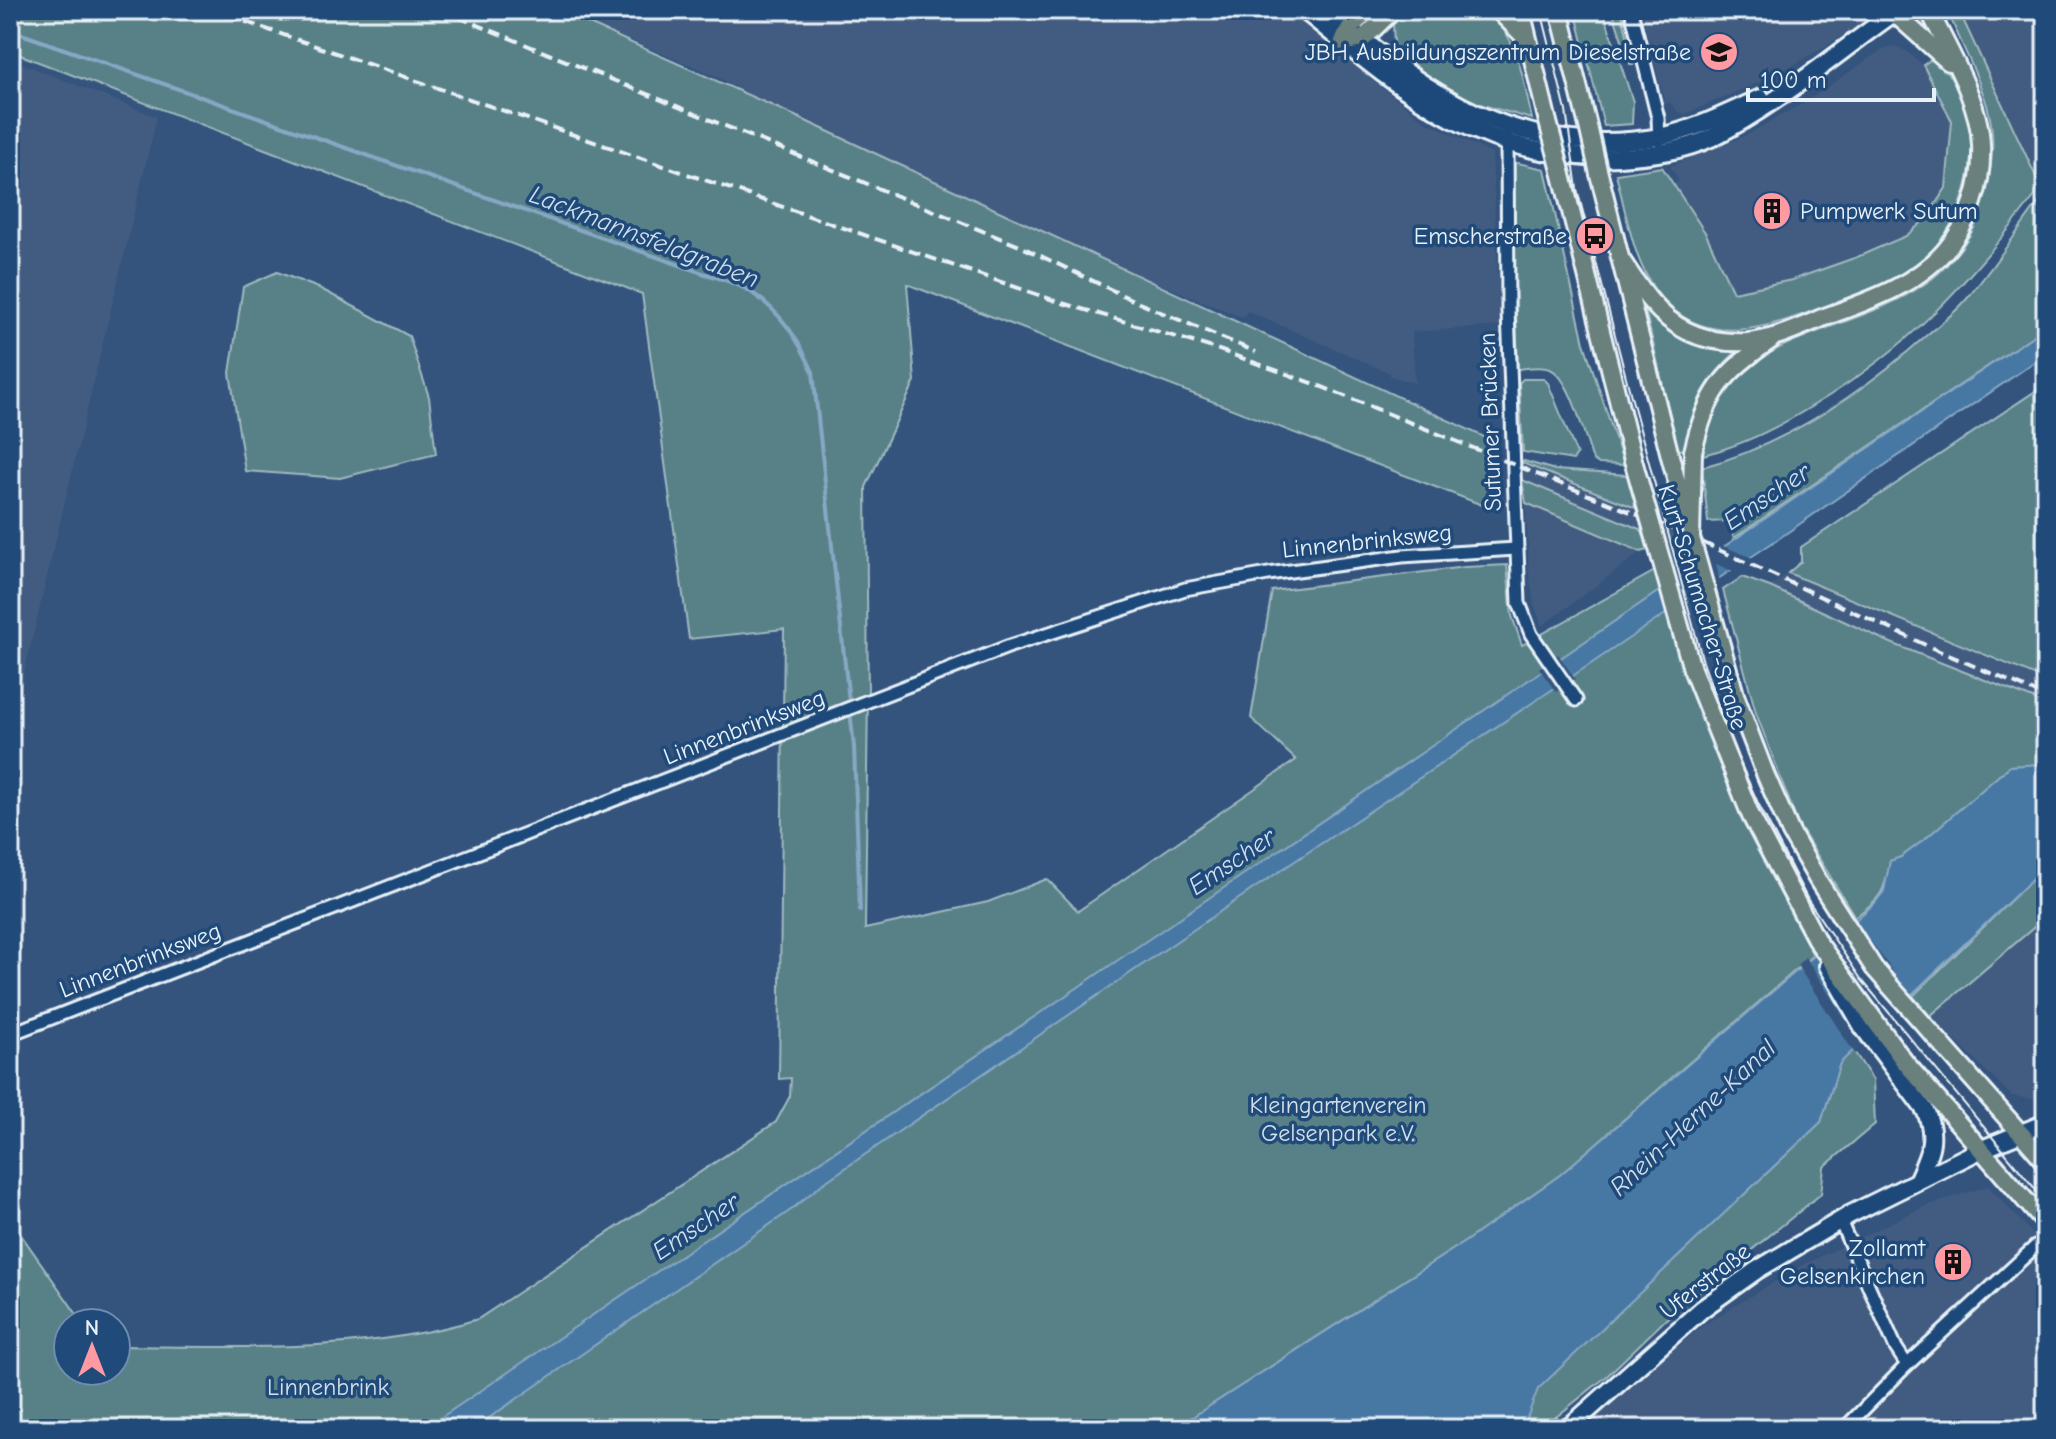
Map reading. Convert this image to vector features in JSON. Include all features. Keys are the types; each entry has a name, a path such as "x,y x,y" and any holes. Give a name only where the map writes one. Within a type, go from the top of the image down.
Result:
{"main road":[{"path":"1352,37 1368,10"},
{"path":"1352,37 1393,10"},
{"path":"1498,10 1529,42"},
{"name":"Kurt-Schumacher-Straße","path":"1521,10 1633,460 1692,669 1751,816 1817,941 1882,1042 2046,1224"},
{"name":"Kurt-Schumacher-Straße","path":"1559,10 1691,538 1736,698 1766,776 1791,833 1874,968 2046,1162"},
{"path":"1622,261 1654,307 1685,331 1713,340 1747,342 1775,337 1898,287 1932,264 1957,234 1975,198 1982,143 1973,104 1929,10"},
{"path":"1896,12 1957,69"},
{"path":"1691,538 1693,452 1709,399 1719,384 1752,353 1775,337"}],"street":[{"path":"1304,10 1352,37"},
{"path":"1328,10 1352,37 1424,104 1478,132 1508,134 1544,154 1571,157 1660,146 1689,147 1716,135 1766,106 1896,12"},
{"path":"1631,10 1658,118 1660,146"},
{"name":"Sutumer Brücken","path":"1508,134 1508,311 1519,603 1531,634 1576,700"},
{"name":"Linnenbrinksweg","path":"10,1034 1010,646 1185,589 1402,556 1516,549"},
{"path":"1882,1042 1932,1125 1927,1160 1917,1181"},
{"name":"Uferstraße","path":"1567,1429 1724,1292 1787,1251 1917,1181 1980,1150 2046,1123"},
{"path":"1840,1221 1896,1348 1907,1365"},
{"path":"1844,1429 1907,1365 2035,1247"}],"shaded area":[{"path":"558,10 1288,10 1425,121 1492,154 1500,326 1412,332 1415,383 1390,376 1390,373 1248,311 1242,317 923,188 712,74"},
{"path":"1641,10 1880,10 1778,74 1685,114 1678,112 1671,103 1665,103"},
{"path":"1959,10 2046,10 2046,173 2038,181"},
{"path":"1894,46 1923,65 1952,121 1946,188 1925,220 1906,236 1792,280 1733,292 1706,234 1673,186 1679,180 1670,166 1743,137 1806,102 1880,51"},
{"path":"10,59 157,117 10,731"},
{"path":"1522,463 1684,530 1665,543 1642,530 1522,480"},
{"path":"1526,503 1641,552 1542,626 1529,572"},
{"path":"1788,573 2046,680 2046,704 1891,643 1770,587"},
{"path":"2046,917 2044,1101 2012,1096 1930,1016"},
{"path":"1988,1186 2046,1248 2046,1429 1579,1429 1705,1324 1799,1267 1926,1206"}],"green space":[{"path":"10,10 558,10 795,116 1493,441 1490,508 907,284 915,381 866,487 868,693 865,929 988,902 1047,879 1078,911 1296,760 1251,718 1272,591 1465,567 1507,565 1512,616 1522,645 1655,571 1714,750 1755,845 1813,955 1560,1175 1466,1241 1174,1429 10,1429 10,1214 17,1229 72,1307 52,1307 52,1387 132,1387 132,1346 253,1347 344,1343 434,1330 478,1319 776,1122 790,1096 791,1078 779,1079 784,629 689,639 642,294 10,51"},
{"path":"1407,10 1482,10 1494,19 1518,58 1532,119 1472,102 1427,76 1397,50 1393,25"},
{"path":"1575,10 1603,10 1633,102 1632,124 1604,126"},
{"path":"1612,10 1621,10 1634,64 1630,64"},
{"path":"1960,13 2038,181 2035,196 1961,285 1880,360 1849,383 1774,428 1747,441 1703,455 1713,414 1732,383 1758,360 1789,343 1894,302 1926,283 1953,258 1974,228 1989,177 1992,132 1981,86 1951,19"},
{"path":"1935,57 1953,81 1966,109 1971,155 1962,201 1952,223 1923,260 1904,274 1877,287 1789,319 1746,329 1725,330 1704,326 1684,318 1666,303 1655,290 1639,259 1616,174 1662,167 1706,234 1733,292 1792,280 1857,257 1906,236 1925,220 1946,188 1952,121 1923,65"},
{"path":"1513,162 1545,169 1584,343 1624,465 1599,464 1593,460 1571,396 1558,374 1542,367 1518,369"},
{"path":"2046,193 2046,327 1734,538 1727,521 1708,522 1702,467 1794,431 1877,376 1961,306"},
{"path":"277,272 321,289 409,336 429,397 436,454 340,478 245,471 230,373 243,287"},
{"path":"1644,305 1664,324 1687,338 1711,346 1739,349 1717,371 1702,393 1682,450 1678,449"},
{"path":"1523,379 1544,379 1548,383 1577,455 1573,460 1523,452 1519,383"},
{"path":"2046,384 2046,680 1788,573 1801,562 1801,547"},
{"path":"1522,463 1555,470 1627,475 1636,508"},
{"path":"1522,480 1642,530 1648,550 1641,552 1526,503"},
{"path":"1742,577 1891,643 2046,704 2046,761 2042,764 2010,766 1924,840 1890,861 1880,894 1855,917 1798,824 1756,713 1723,590"},
{"path":"2046,866 2046,917 1930,1016 1913,996"},
{"path":"1853,1050 1873,1080 1875,1124 1824,1167 1821,1194 1665,1320 1607,1376 1541,1429 1526,1429 1525,1423 1537,1389 1821,1122 1840,1063"}],"water":[{"path":"2046,327 2046,354 1778,539 1253,889 822,1184 791,1210 473,1429 424,1429 1080,986"},
{"name":"Rhein-Herne-Kanal","path":"2046,761 2046,866 1840,1063 1821,1122 1538,1389 1525,1423 1526,1429 1174,1429 1466,1241 1560,1175 1874,904 1884,891 1890,861 1924,840 2010,766 2042,764"}],"pier":[{"path":"1718,544 1755,559 1735,572 1716,564 1720,582 1667,618 1658,586"},
{"path":"1558,654 1575,679 1556,692 1539,668"},
{"path":"1852,916 1914,1000 1867,1043 1812,950"},
{"path":"1805,957 1863,1047 1855,1054 1797,965"}],"waterway":[{"name":"Lackmannsfeldgraben","path":"10,30 732,283 751,292 771,308 795,338 813,372 854,747 860,910"}],"tram line":[{"path":"1541,10 1566,111 1577,189 1628,385 1703,662 1733,747 1808,900 1861,979 2046,1202"}],"railway":[{"path":"211,10 1059,302 1216,349 1315,384 1680,532 2046,697"},
{"path":"441,10 1022,247 1139,303 1256,352"}],"place":[{"name":"JBH Ausbildungszentrum Dieselstraße","path":"1719,52"},
{"name":"Pumpwerk Sutum","path":"1772,211"},
{"name":"Emscherstraße","path":"1595,236"},
{"name":"Zollamt Gelsenkirchen","path":"1953,1262"}],"water label":[{"name":"Emscher","path":"1767,497"},
{"name":"Emscher","path":"1232,862"},
{"name":"Emscher","path":"696,1227"}],"park label":[{"name":"Kleingartenverein Gelsenpark e.V.","path":"1338,1119"},
{"name":"Linnenbrink","path":"328,1387"}]}
